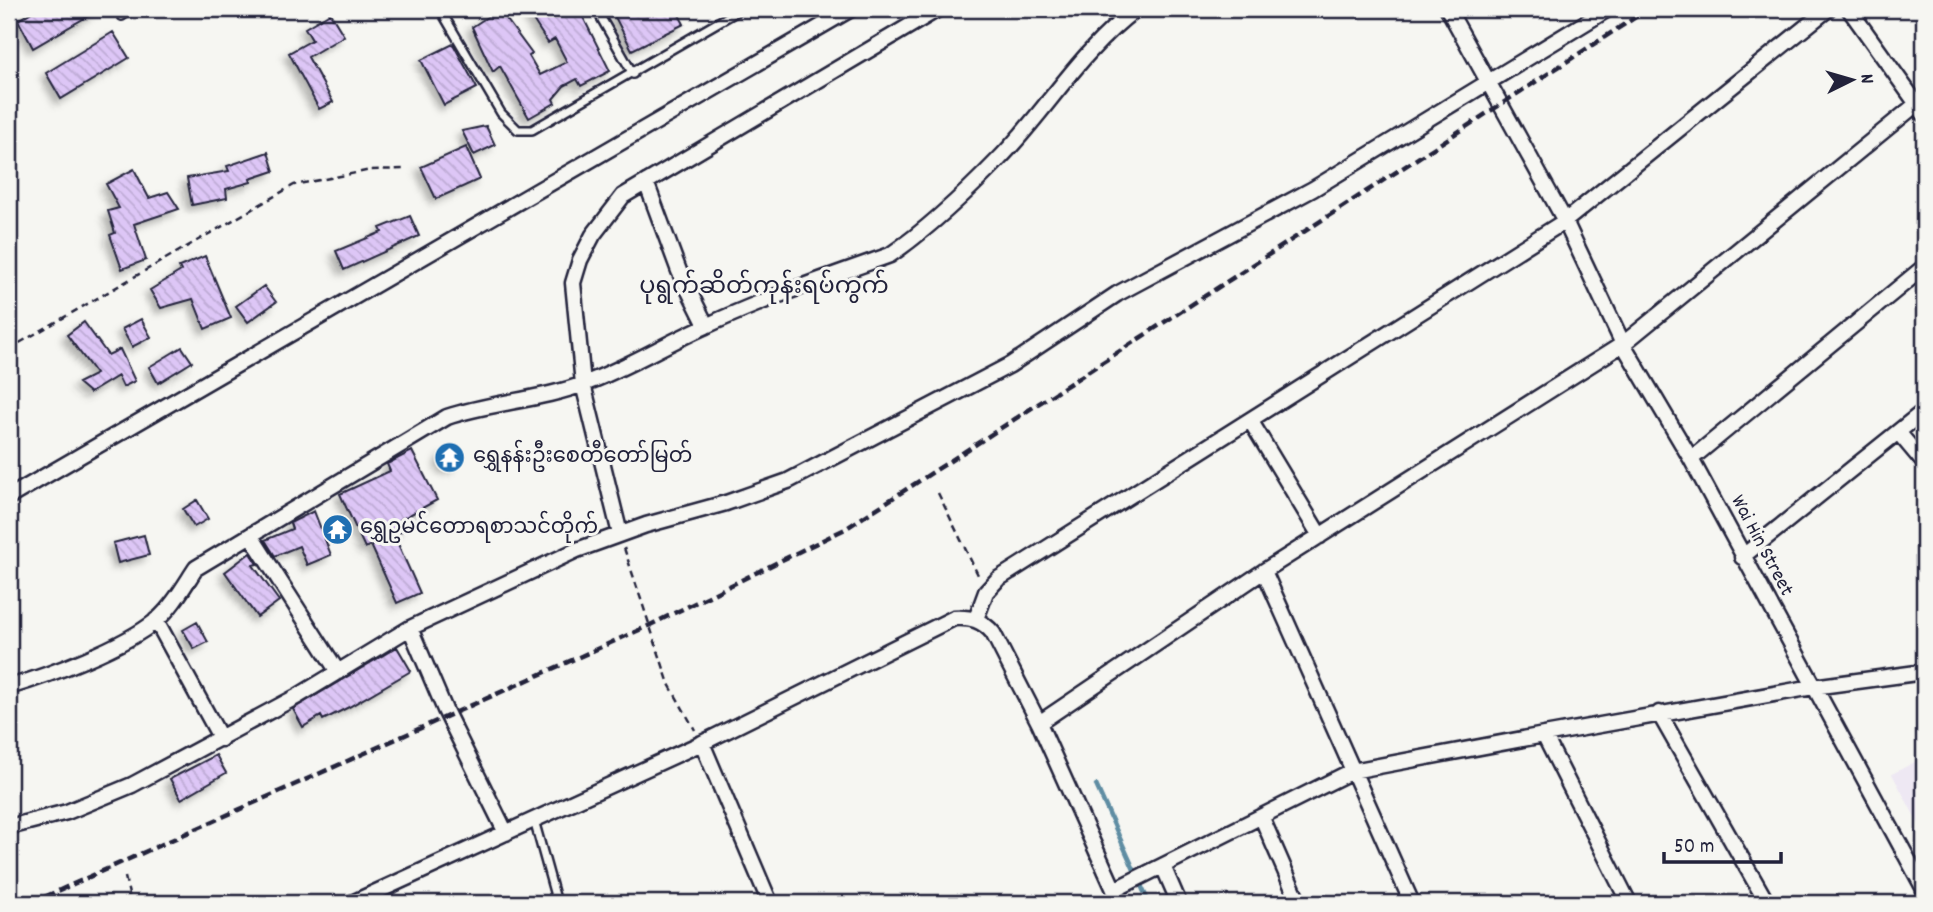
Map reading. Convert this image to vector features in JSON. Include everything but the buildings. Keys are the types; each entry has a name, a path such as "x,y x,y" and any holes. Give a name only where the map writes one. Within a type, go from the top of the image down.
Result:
{"street":[{"path":"9,497 851,9"},
{"path":"620,534 583,384 573,283 580,260 607,215 623,196 938,9"},
{"path":"9,687 48,676 156,621 175,600 196,568 447,417 480,406 583,384 636,363 706,326 890,255 911,240 999,159 1077,61 1136,9"},
{"name":"Wai Hin Street","path":"1448,9 1565,221 1623,344 1691,459 1924,890"},
{"path":"9,827 68,812 132,785 338,672 410,628 577,550 788,481 1010,365 1117,294 1313,189 1491,83 1608,9"},
{"path":"976,620 986,592 998,579 1565,221 1828,9"},
{"path":"1039,723 1265,571 1623,344 1922,105 1849,9"},
{"path":"646,182 679,271 706,326"},
{"path":"1691,459 1924,267"},
{"path":"1742,557 1924,411"},
{"path":"1250,420 1320,536"},
{"path":"1898,432 1924,463"},
{"path":"251,536 338,672"},
{"path":"1265,571 1412,903"},
{"path":"352,903 702,743 954,618 976,620 993,633 1039,723 1117,893 1163,866 1352,771 1659,713 1813,687 1924,672"},
{"path":"156,621 221,738"},
{"path":"410,628 445,710 506,833"},
{"path":"1659,713 1767,903"},
{"path":"1544,735 1629,903"},
{"path":"702,743 770,903"},
{"path":"1262,818 1299,903"},
{"path":"1163,866 1179,903"}],"lane":[{"path":"118,9 122,16 133,9"},
{"path":"440,9 501,113 518,130 532,130 740,9"},
{"path":"596,9 632,74"},
{"path":"534,820 557,903"}],"path":[{"path":"9,349 294,185 371,170 403,169"},
{"path":"938,493 986,592"},
{"path":"620,534 669,684 702,743"},
{"path":"125,877 131,903"}],"shaded area":[{"path":"1924,757 1924,834 1892,774"}],"waterway":[{"path":"1096,785 1149,903"}],"railway":[{"path":"31,903 648,626 845,529 1648,9"}],"place":[{"name":"ရွှေနန်းဦးစေတီတော်မြတ်","path":"450,458"},
{"name":"ရွှေဥမင်တောရစာသင်တိုက်","path":"337,529"}],"district":[{"name":"ပုရွက်ဆိတ်ကုန်းရပ်ကွက်","path":"764,288"}]}
